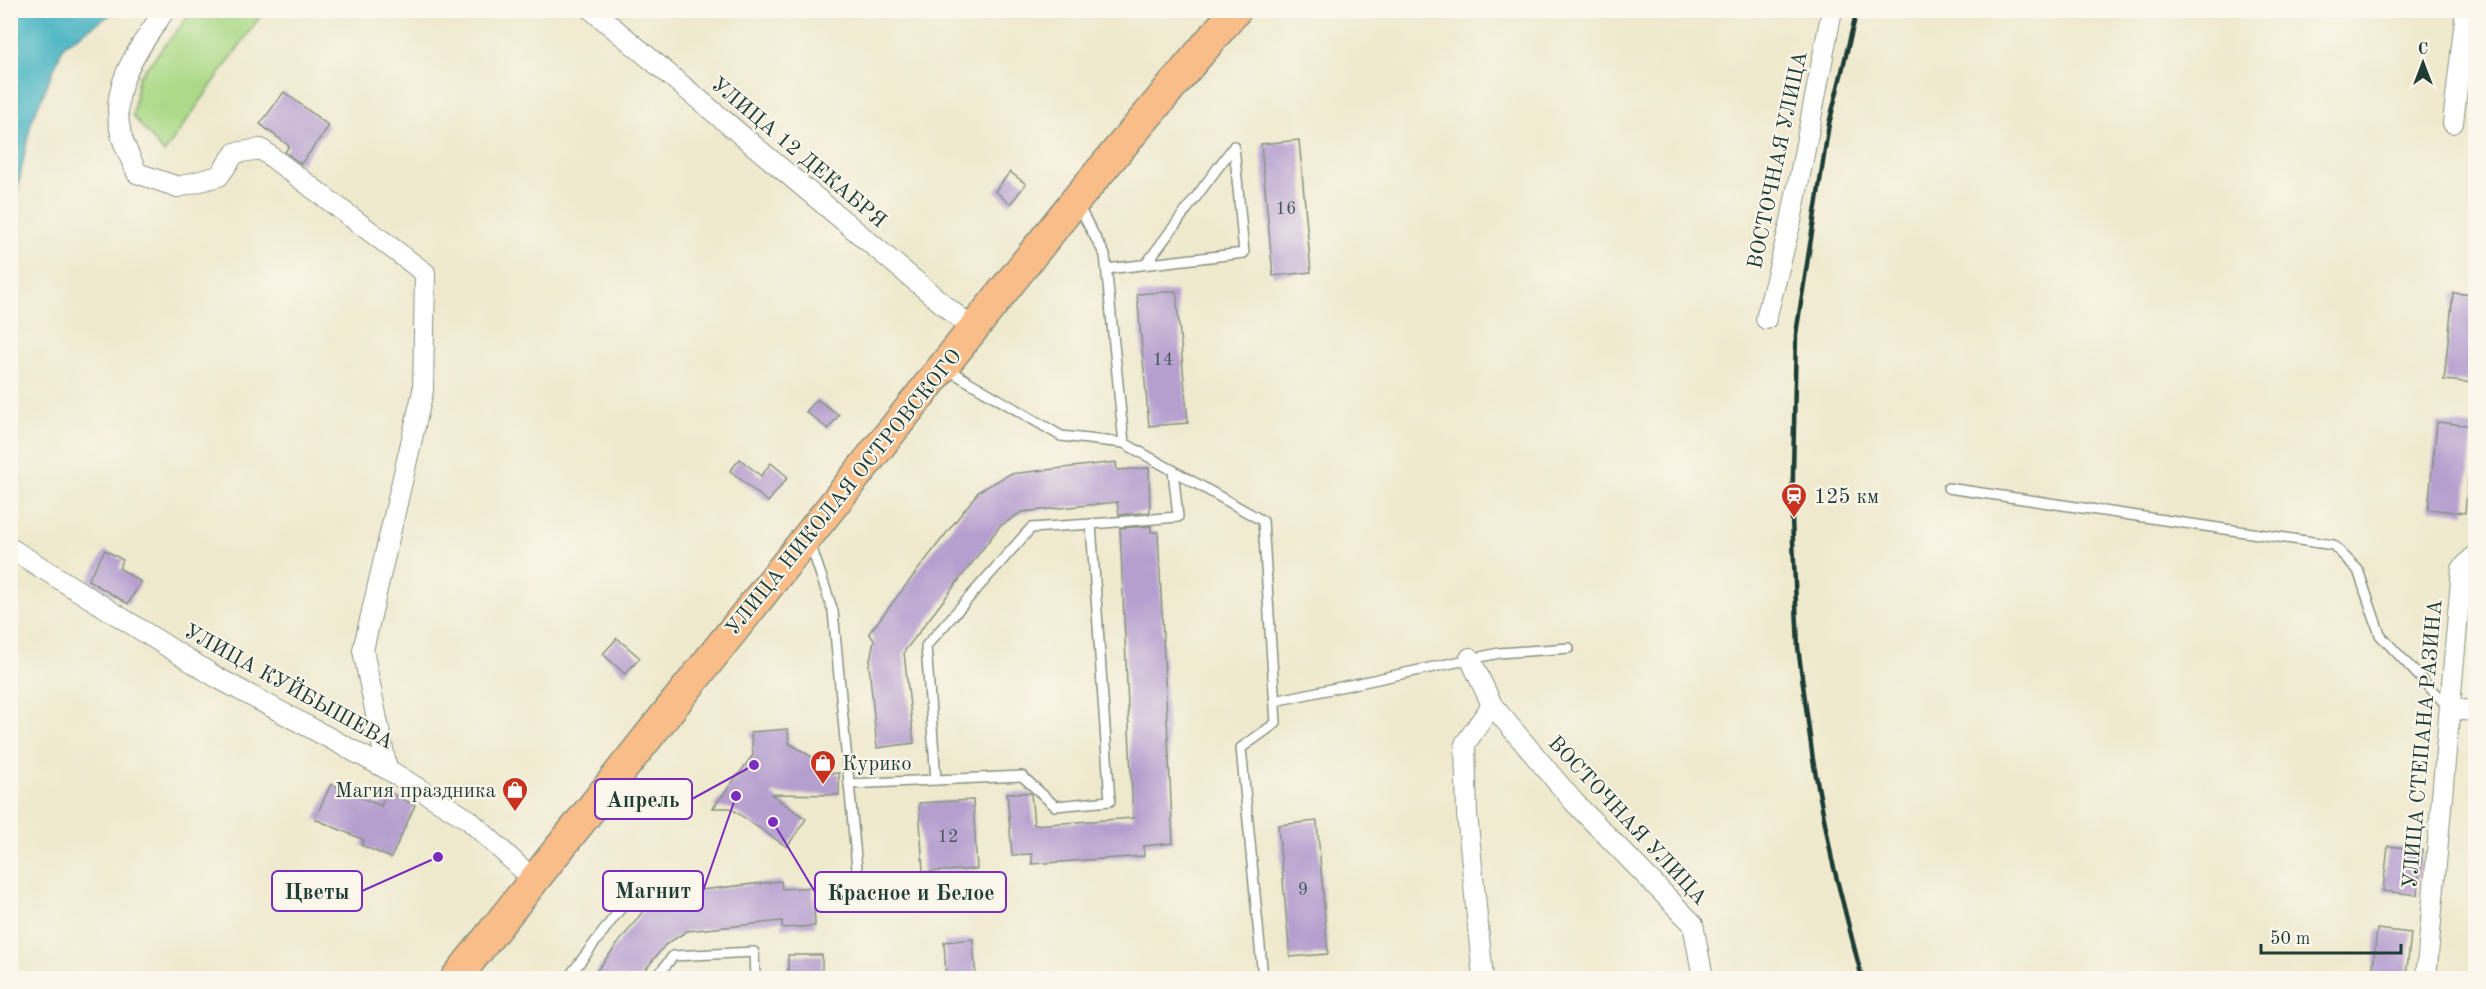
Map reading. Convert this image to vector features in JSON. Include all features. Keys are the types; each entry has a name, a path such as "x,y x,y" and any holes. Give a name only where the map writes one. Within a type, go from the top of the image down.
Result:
{"main road":[{"name":"УЛИЦА НИКОЛАЯ ОСТРОВСКОГО","path":"456,978 1075,201 1236,10"}],"street":[{"path":"165,10 129,63 116,104 121,135 137,173 178,187 219,176 235,153 261,148 425,273 423,391 363,650 387,769"},
{"name":"УЛИЦА 12 ДЕКАБРЯ","path":"592,10 974,330"},
{"name":"ВОСТОЧНАЯ УЛИЦА","path":"1766,319 1791,221 1832,10"},
{"path":"2452,123 2466,10"},
{"name":"УЛИЦА КУЙБЫШЕВА","path":"10,548 216,677 387,769 469,820 534,880"},
{"name":"УЛИЦА СТЕПАНА РАЗИНА","path":"2426,978 2462,568 2475,554"},
{"name":"ВОСТОЧНАЯ УЛИЦА","path":"1470,658 1492,705 1574,802 1693,924 1703,978"},
{"path":"1483,978 1467,814 1465,744 1492,705"},
{"path":"2450,709 2475,711"}],"lane":[{"path":"1107,269 1244,253 1234,146 1146,264"},
{"path":"1075,201 1105,255 1124,443"},
{"path":"943,366 1061,436 1124,443 1263,521 1276,723 1241,748 1263,978"},
{"path":"936,780 926,646 1031,528 1178,517 1173,470"},
{"path":"1948,488 2333,545 2358,570 2380,635 2450,709"},
{"path":"849,784 1022,776 1055,806 1110,801 1091,524"},
{"path":"808,536 833,611 859,891"},
{"path":"1275,701 1470,658 1498,653 1569,648"},
{"path":"568,978 627,900"},
{"path":"656,978 673,956 754,952 755,978"}],"green space":[{"path":"193,11 264,11 164,153 133,116 138,78"}],"water":[{"path":"11,10 116,11 64,45 31,123 11,220"}],"building":[{"path":"284,92 329,126 301,164 285,152 289,146 260,124"},
{"path":"1299,140 1311,272 1273,276 1261,144"},
{"path":"1010,172 1026,184 1010,204 995,191"},
{"path":"1176,291 1188,423 1149,426 1137,294"},
{"path":"2453,293 2475,295 2475,383 2444,380"},
{"path":"817,399 839,415 828,429 806,412"},
{"path":"2437,422 2473,426 2465,513 2428,509"},
{"path":"740,459 761,476 771,463 788,477 768,502 730,471"},
{"path":"1116,462 1117,470 1149,468 1150,512 1119,515 1117,502 1022,512 1000,526 904,652 914,743 877,748 869,665 874,640 869,633 979,491 1010,474"},
{"path":"1151,526 1151,532 1158,532 1173,843 1143,846 1144,856 1032,864 1032,854 1012,855 1007,793 1031,793 1034,825 1133,818 1120,528"},
{"path":"105,550 123,560 119,568 141,582 128,604 88,580"},
{"path":"617,638 640,658 625,674 603,654"},
{"path":"788,729 789,743 812,757 821,774 839,773 839,795 771,794 806,819 787,847 730,808 713,808 753,755 751,732"},
{"path":"331,784 381,806 387,792 415,805 391,858 361,845 364,840 315,819"},
{"path":"973,800 977,869 923,872 919,803"},
{"path":"1317,821 1328,954 1290,957 1278,825"},
{"path":"2388,846 2422,850 2417,895 2383,891"},
{"path":"781,881 782,889 813,887 815,926 782,928 782,921 687,931 665,945 639,978 591,978 644,910 674,893"},
{"path":"2377,929 2411,933 2406,978 2372,975"},
{"path":"973,939 976,978 946,978 944,942"},
{"path":"788,955 822,955 822,978 788,978"}],"railway":[{"path":"1857,10 1829,124 1796,334 1792,519 1798,647 1813,760 1832,860 1862,978"}],"place":[{"name":"125 км","path":"1794,519"},
{"name":"Апрель","path":"754,765"},
{"name":"Курико","path":"823,786"},
{"name":"Магнит","path":"736,796"},
{"name":"Магия праздника","path":"515,813"},
{"name":"Красное и Белое","path":"773,822"},
{"name":"Цветы","path":"438,857"}]}
